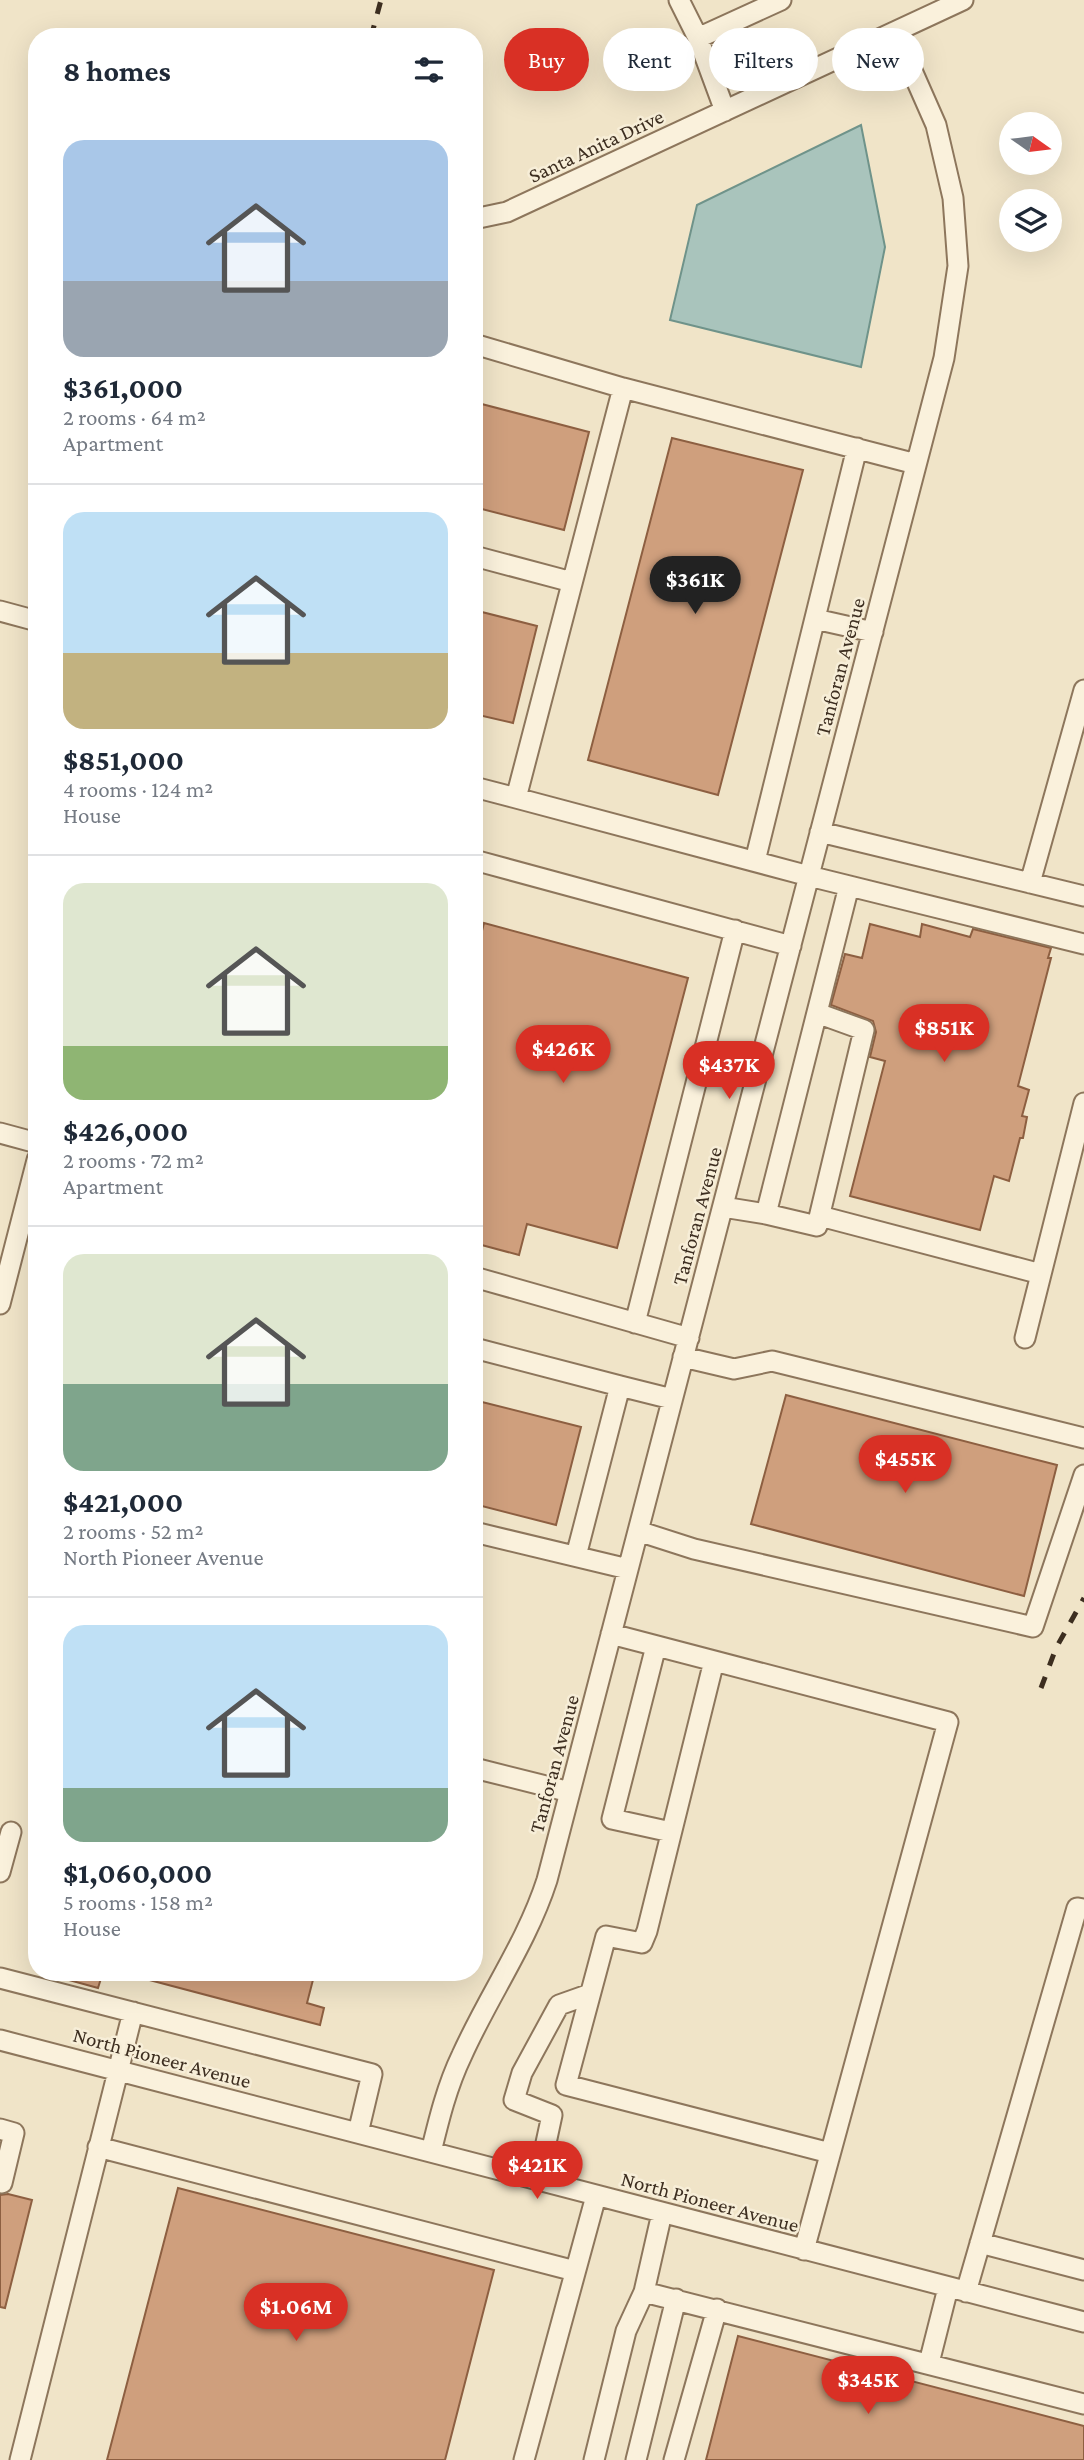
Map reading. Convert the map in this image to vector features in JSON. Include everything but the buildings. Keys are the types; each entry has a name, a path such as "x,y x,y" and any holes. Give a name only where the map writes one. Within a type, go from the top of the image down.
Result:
{"street":[{"path":"679,0 698,38 725,111"},
{"path":"698,38 781,0"},
{"name":"Santa Anita Drive","path":"900,28 927,8 963,0"},
{"name":"Santa Anita Drive","path":"483,217 507,212 832,61"},
{"name":"Tanforan Avenue","path":"431,2152 449,2082 537,1909 570,1792 944,358 957,266 957,231 947,163 936,125 921,91"},
{"path":"483,347 623,388 916,464"},
{"path":"516,798 623,388"},
{"path":"755,861 857,448"},
{"path":"483,558 572,582"},
{"path":"0,611 28,619"},
{"path":"815,619 873,632"},
{"path":"1030,883 1084,690"},
{"path":"483,789 809,876 1084,944"},
{"path":"820,832 1084,896"},
{"path":"483,862 791,946"},
{"path":"766,1214 849,886"},
{"path":"635,1323 735,930"},
{"path":"723,1207 817,1226 864,1030 817,1013"},
{"path":"1025,1338 1084,1103"},
{"path":"0,1133 28,1141"},
{"path":"0,1304 28,1195"},
{"path":"820,1216 1041,1274"},
{"path":"483,1280 689,1338"},
{"path":"483,1350 673,1399"},
{"path":"683,1357 734,1369 772,1361 1084,1438"},
{"path":"576,1556 620,1386"},
{"path":"638,1531 694,1549 1033,1627 1084,1475"},
{"path":"483,1534 628,1569"},
{"path":"611,1634 948,1722 804,2250"},
{"path":"656,1646 612,1819 671,1832"},
{"path":"714,1661 647,1931 642,1943 606,1936 566,2085 830,2153"},
{"path":"483,1770 570,1792"},
{"path":"0,1872 11,1832"},
{"path":"929,2363 957,2290 981,2243 1077,1908 1084,1909"},
{"path":"0,1978 372,2074 358,2133"},
{"path":"538,2180 552,2115 514,2099 522,2073 559,2005 590,1994"},
{"path":"20,2460 133,2012"},
{"name":"North Pioneer Avenue","path":"0,2040 1084,2322"},
{"path":"0,2129 14,2133 2,2183"},
{"path":"98,2147 575,2271"},
{"path":"524,2460 596,2196"},
{"path":"594,2460 626,2331 644,2292 662,2213"},
{"path":"981,2243 1084,2270"},
{"path":"644,2292 1084,2404"},
{"path":"636,2460 676,2299"},
{"path":"674,2460 717,2309"}],"water":[{"path":"861,125 885,247 861,367 670,320 697,205"}],"railway":[{"path":"373,28 381,0"},
{"path":"1041,1688 1056,1648 1084,1598"}]}
